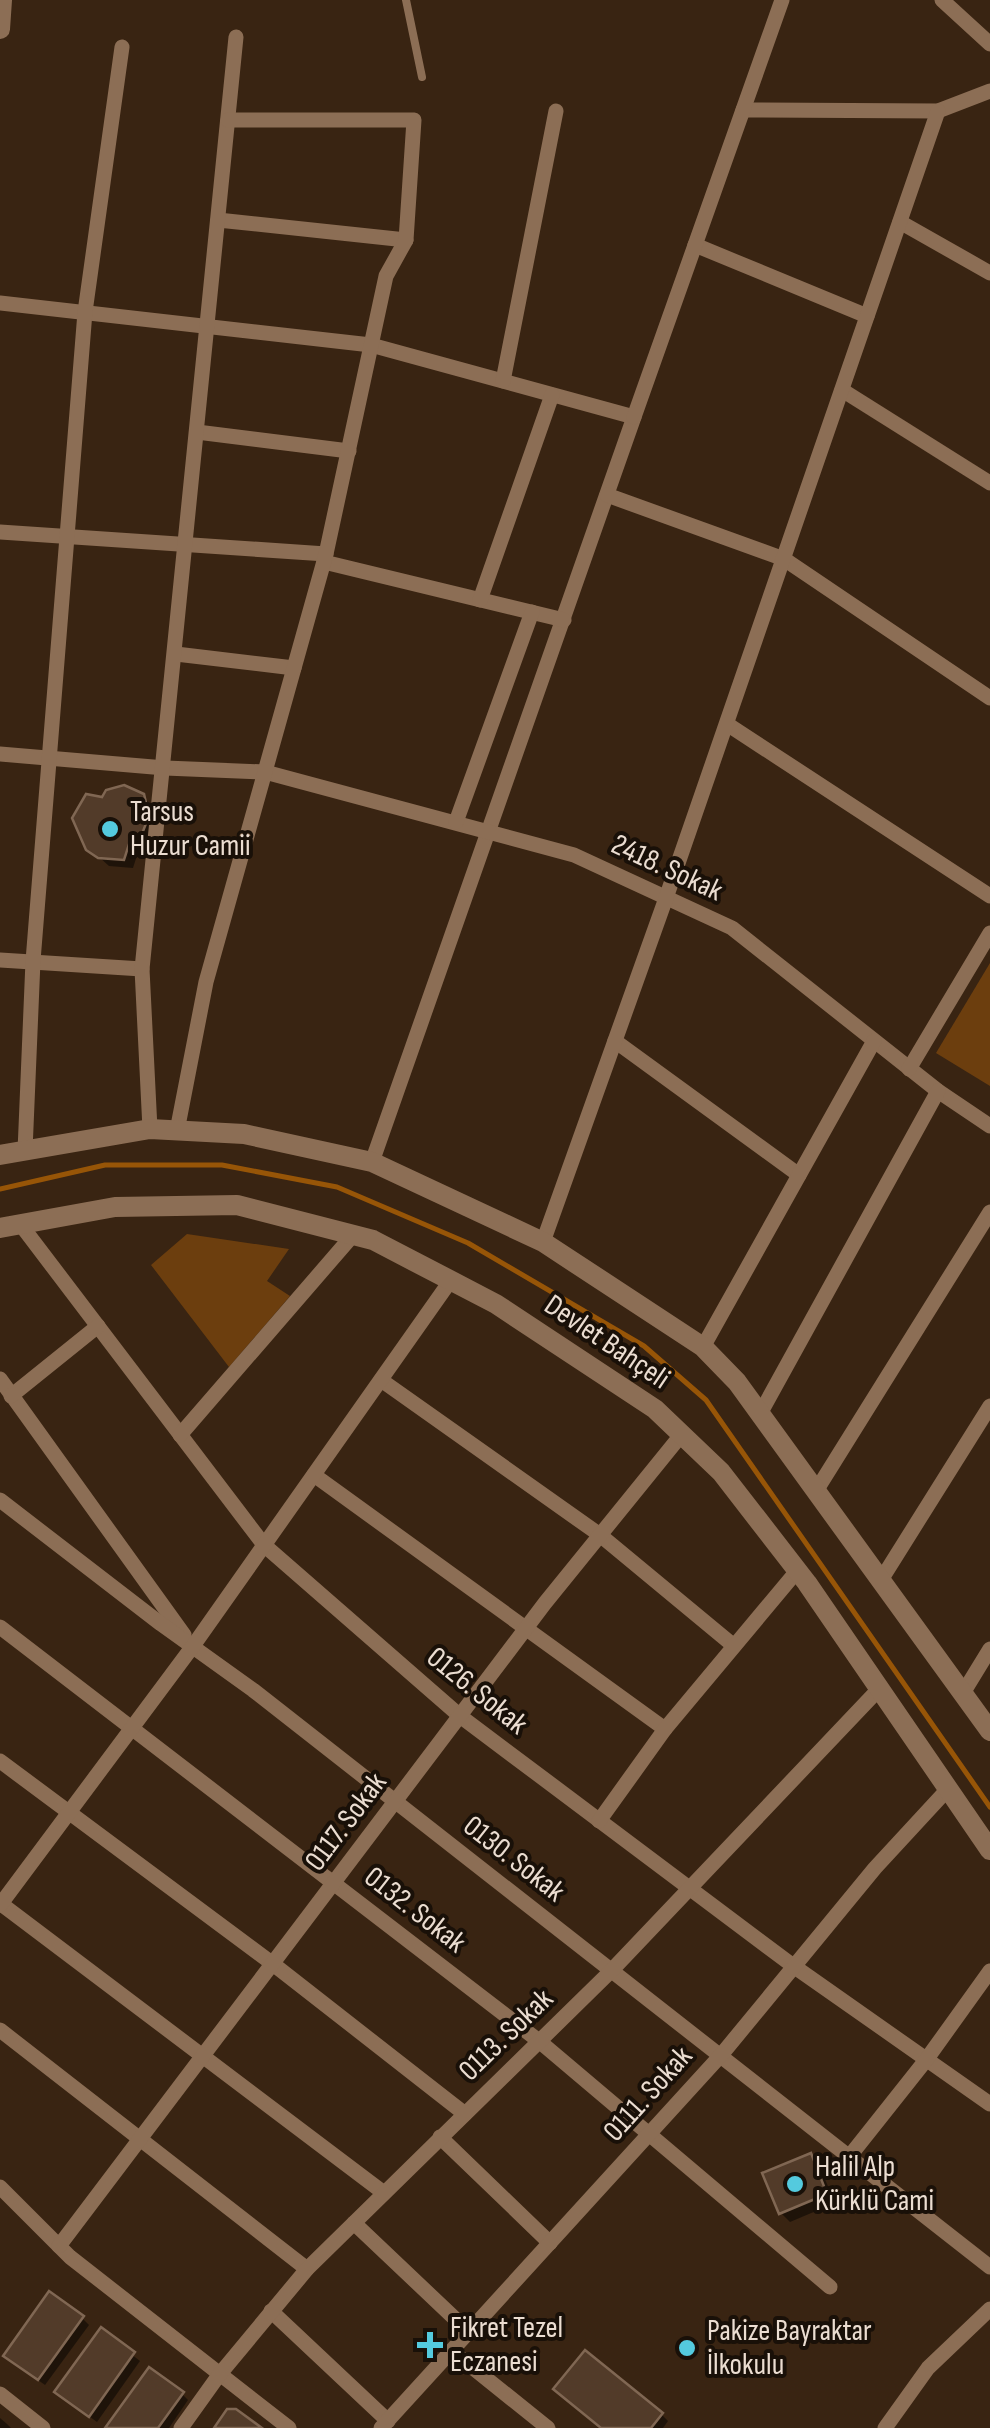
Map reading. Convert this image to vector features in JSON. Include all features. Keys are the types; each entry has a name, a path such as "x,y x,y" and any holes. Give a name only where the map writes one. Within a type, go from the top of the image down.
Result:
{"street":[{"path":"0,29 2,0"},
{"path":"372,1162 782,0"},
{"path":"942,0 990,44"},
{"path":"150,1130 142,969 236,37"},
{"path":"25,1151 34,961 85,312 122,47"},
{"path":"743,110 938,112 990,91"},
{"path":"503,382 556,112"},
{"path":"544,1242 938,112"},
{"path":"177,1131 206,982 325,558 386,276 406,240 414,120 228,120"},
{"path":"218,220 406,240"},
{"path":"900,222 990,273"},
{"path":"695,245 867,316"},
{"path":"0,303 371,345 634,417"},
{"path":"842,390 990,483"},
{"path":"480,600 552,395"},
{"path":"197,432 348,451"},
{"path":"607,495 784,559 990,698"},
{"path":"0,532 186,543 325,558 564,620"},
{"path":"456,822 532,612"},
{"path":"176,654 294,668"},
{"path":"726,724 990,896"},
{"name":"2418. Sokak","path":"0,754 265,772 574,856 732,928 938,1091 990,1126"},
{"path":"910,1069 990,933"},
{"path":"0,960 142,969"},
{"path":"615,1041 799,1175"},
{"path":"702,1347 874,1041"},
{"path":"760,1414 938,1091"},
{"name":"Devlet Bahçeli","path":"0,1156 150,1130 244,1134 372,1162 544,1242 702,1347 737,1382 990,1731"},
{"name":"Devlet Bahçeli","path":"10,1226 114,1207 238,1205 373,1240 496,1304 656,1408 721,1472 798,1570 990,1850"},
{"path":"816,1491 990,1212"},
{"name":"0126. Sokak","path":"10,1226 98,1326 264,1545 460,1716 792,1965 990,2104"},
{"path":"180,1435 353,1235"},
{"path":"384,2193 0,1904 192,1646 451,1280"},
{"path":"11,1396 98,1326"},
{"path":"0,1380 192,1646"},
{"path":"381,1380 600,1535 734,1646"},
{"path":"881,1580 990,1406"},
{"name":"0117. Sokak","path":"59,2246 526,1628 682,1434"},
{"path":"314,1475 664,1730"},
{"name":"0130. Sokak","path":"0,1500 722,2054 990,2266"},
{"path":"599,1821 664,1730 798,1570"},
{"name":"0132. Sokak","path":"0,1627 539,2041 830,2287"},
{"path":"963,1693 990,1649"},
{"name":"0113. Sokak","path":"181,2428 219,2375 307,2269 612,1970 879,1689"},
{"path":"0,1760 273,1964 464,2114"},
{"name":"0111. Sokak","path":"384,2424 722,2054 875,1868 948,1790"},
{"path":"850,2156 990,1970"},
{"path":"0,2030 307,2269"},
{"path":"440,2137 550,2243"},
{"path":"0,2187 59,2246 289,2428"},
{"path":"354,2223 468,2332"},
{"path":"885,2428 928,2368 990,2310"},
{"path":"271,2311 384,2424"},
{"path":"452,2351 548,2428"},
{"path":"0,2394 43,2428"}],"lane":[{"path":"406,0 422,77"}],"shaded area":[{"path":"990,963 990,1086 936,1053"},
{"path":"187,1234 289,1249 267,1281 290,1296 229,1367 151,1265"}],"building":[{"name":"Tarsus Huzur Camii","path":"124,785 144,794 149,816 140,839 130,841 124,860 98,858 86,850 72,818 86,794 102,797 106,790"},
{"name":"Halil Alp Kürklü Cami","path":"811,2153 827,2194 779,2214 762,2173"},
{"path":"49,2291 84,2316 38,2380 3,2356"},
{"path":"101,2327 135,2352 89,2417 54,2392"},
{"path":"585,2350 663,2413 651,2428 601,2428 553,2389"},
{"path":"149,2367 184,2392 158,2428 105,2428"},
{"path":"227,2409 236,2409 262,2428 214,2428"}],"waterway":[{"path":"0,1189 105,1165 222,1165 337,1187 468,1243 644,1346 706,1400 990,1807"}],"place":[{"name":"Tarsus Huzur Camii","path":"110,829"},
{"name":"Halil Alp Kürklü Cami","path":"795,2184"},
{"name":"Fikret Tezel Eczanesi","path":"430,2345"},
{"name":"Pakize Bayraktar İlkokulu","path":"687,2348"}]}
